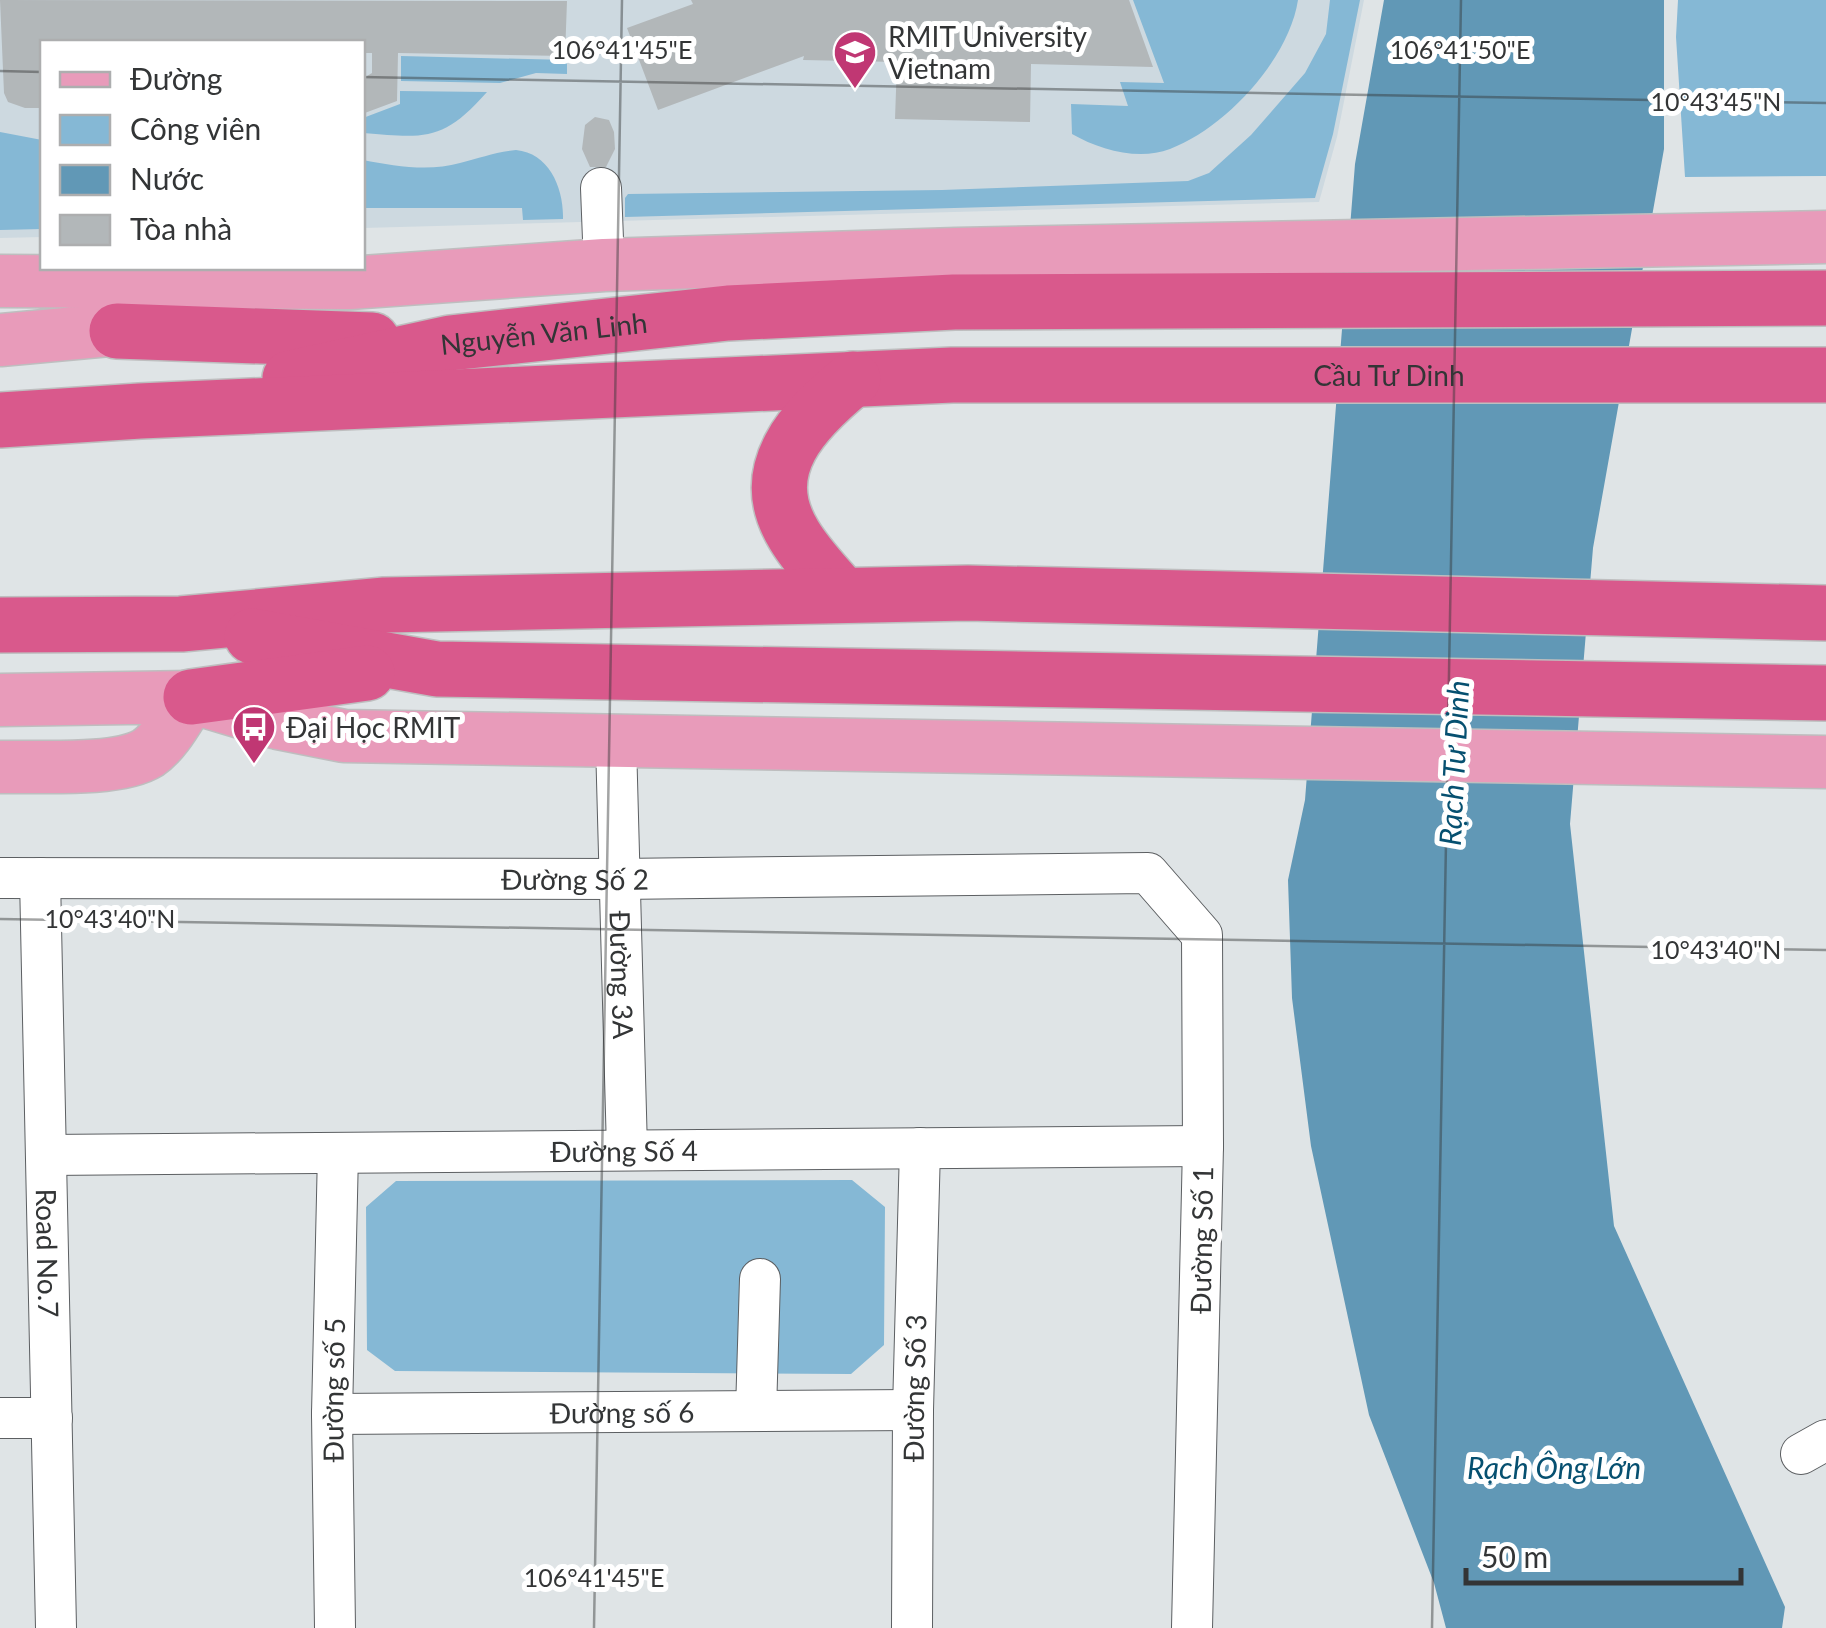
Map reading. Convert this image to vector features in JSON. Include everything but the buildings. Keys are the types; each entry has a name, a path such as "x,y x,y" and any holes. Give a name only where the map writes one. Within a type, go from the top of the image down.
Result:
{"highway":[{"path":"955,278 1826,298"},
{"name":"Nguyễn Văn Linh","path":"140,411 450,343 728,313 955,278"},
{"path":"117,331 450,343"},
{"name":"Cầu Tư Dinh","path":"952,375 1826,374"},
{"name":"Nguyễn Văn Linh","path":"0,420 952,375"},
{"path":"842,595 793,533 781,505 780,477 787,450 802,426 853,379"},
{"path":"0,625 181,624 385,605 968,593 1826,614"},
{"path":"181,624 437,668"},
{"path":"191,697 368,673 437,668 1826,693"}],"main road":[{"path":"955,278 1826,237"},
{"name":"Nguyễn Văn Linh","path":"0,281 349,282 604,265 955,278"},
{"name":"Nguyễn Văn Linh","path":"0,340 117,331 268,310 349,282"},
{"path":"0,700 191,697 278,723 344,736 1826,762"},
{"path":"0,767 106,765 147,754 191,697"}],"street":[{"path":"601,188 604,265"},
{"name":"Đường 3A","path":"616,743 627,1150"},
{"name":"Đường Số 2","path":"0,878 1148,873"},
{"name":"Đường Số 1","path":"1148,873 1202,934 1203,1146 1192,1628"},
{"name":"Road No.7","path":"40,878 56,1628"},
{"name":"Đường Số 4","path":"46,1155 1203,1146"},
{"name":"Đường Số 3","path":"912,1628 912,1410 920,1148"},
{"name":"Đường số 5","path":"335,1628 332,1414 338,1152"},
{"path":"756,1411 760,1279"},
{"name":"Đường số 6","path":"332,1414 912,1410"},
{"path":"0,1418 52,1418"}],"shaded area":[{"name":"RMIT University Vietnam","path":"0,0 1364,0 1337,137 1319,202 365,228 365,40 40,40 40,237 0,238"}],"green space":[{"path":"1133,0 1298,0 1282,45 1252,89 1233,108 1191,139 1170,149 1133,154 1107,149 1072,134 1071,104 1128,106 1120,82 1164,83"},
{"path":"1330,0 1360,0 1333,134 1315,198 625,217 628,194 942,190 1188,181 1209,173 1251,135 1305,73 1326,34"},
{"path":"1678,0 1826,0 1826,176 1685,177 1676,37"},
{"path":"401,56 567,60 567,74 536,73 500,83 401,81"},
{"path":"400,91 487,92 458,120 432,133 365,133 365,117 400,104"},
{"path":"0,132 40,140 40,229 0,230"},
{"path":"516,150 546,165 561,196 563,219 523,220 522,208 365,208 365,160 424,168"},
{"path":"852,1180 885,1207 884,1345 851,1374 395,1371 367,1350 366,1207 396,1181"}],"water":[{"name":"Rạch Ông Lớn","path":"1384,0 1664,0 1664,149 1593,548 1570,824 1614,1226 1785,1607 1782,1628 1446,1628 1434,1583 1369,1415 1311,1146 1292,998 1288,880 1305,800 1355,164"}],"place":[{"name":"RMIT University Vietnam","path":"855,90"},
{"name":"Đại Học RMIT","path":"254,765"}],"water label":[{"name":"Rạch Tư Dinh","path":"1453,763"}]}
